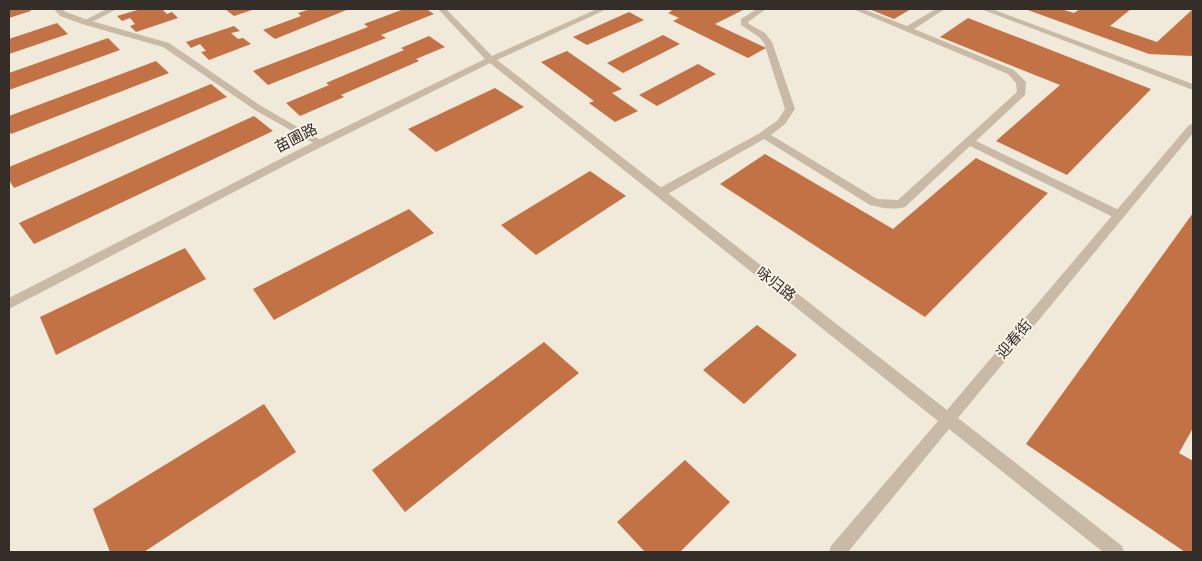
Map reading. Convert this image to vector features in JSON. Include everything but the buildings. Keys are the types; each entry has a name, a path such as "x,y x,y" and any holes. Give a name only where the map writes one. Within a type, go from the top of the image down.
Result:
{"street":[{"path":"58,9 62,14 85,22 166,45 258,108 319,142"},
{"path":"85,22 113,9"},
{"name":"咏归路","path":"442,9 489,58 1116,552"},
{"name":"苗圃路","path":"9,304 319,142 489,58 603,9"},
{"path":"660,192 764,135 782,122 790,109 768,42 762,35 744,25 744,21 762,9"},
{"path":"764,135 874,202 888,205 901,204 1022,93 1021,82 1011,72 857,9"},
{"path":"907,30 941,9"},
{"path":"985,9 1193,87"},
{"name":"迎春街","path":"837,552 947,418 1193,127"},
{"path":"970,142 1119,215"}]}
